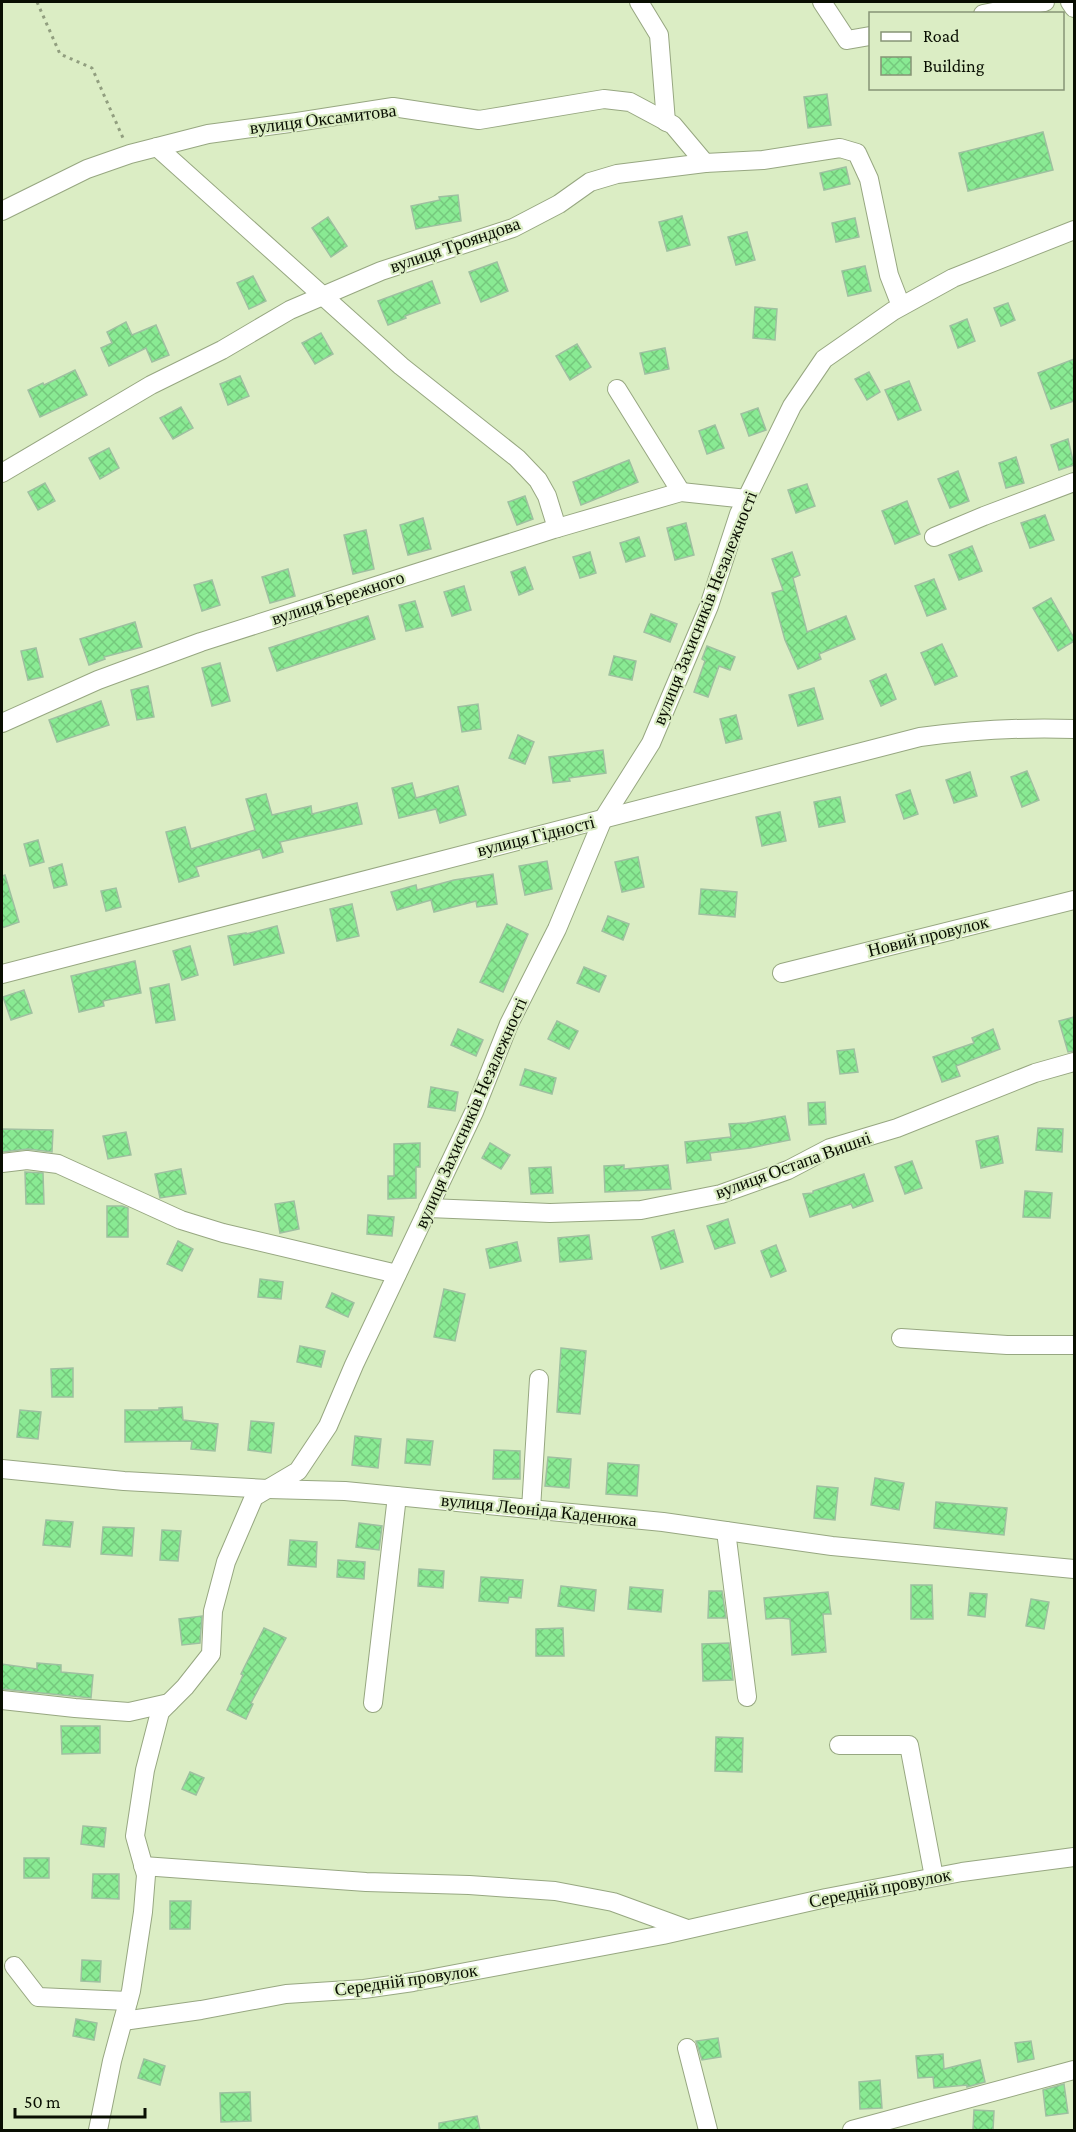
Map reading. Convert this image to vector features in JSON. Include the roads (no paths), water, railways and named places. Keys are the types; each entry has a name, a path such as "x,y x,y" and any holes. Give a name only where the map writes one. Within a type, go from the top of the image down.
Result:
{"street":[{"path":"639,2 659,35 666,122"},
{"path":"822,2 847,40 869,36"},
{"path":"993,12 1045,2"},
{"path":"1070,2 1074,8"},
{"name":"вулиця Оксамитова","path":"2,211 87,169 156,147 208,134 393,107 480,120 604,99 630,102 673,125 705,163"},
{"path":"156,147 401,366 517,458 538,480 547,496 557,528"},
{"name":"вулиця Трояндова","path":"2,473 151,385 222,350 290,310 381,271 513,228 559,204 590,182 617,174 705,163 763,160 840,148 857,153 869,179 889,275 901,306"},
{"name":"вулиця Захисників Незалежності","path":"98,2130 112,2061 128,2001 143,1912 146,1875 135,1836 145,1770 160,1712 185,1687 211,1654 213,1611 226,1562 254,1497 298,1471 328,1426 354,1365 474,1112 509,1024 557,929 603,819 651,743 709,606 739,514 792,406 824,359 901,306 953,278 1074,230"},
{"path":"617,389 681,492"},
{"path":"934,537 1074,482"},
{"name":"вулиця Бережного","path":"2,723 98,680 201,642 557,528 681,492 747,499"},
{"name":"вулиця Гідності","path":"2,974 920,737 1024,727 1074,729"},
{"name":"Новий провулок","path":"782,973 1074,900"},
{"name":"вулиця Остапа Вишні","path":"428,1208 550,1213 641,1210 721,1194 788,1170 830,1148 897,1128 1035,1073 1074,1062"},
{"path":"2,1163 27,1160 58,1164 181,1220 223,1233 397,1274"},
{"path":"901,1338 1007,1345 1074,1345"},
{"path":"531,1509 539,1378"},
{"name":"вулиця Леоніда Каденюка","path":"2,1469 124,1481 345,1491 663,1522 832,1546 1074,1569"},
{"path":"373,1703 397,1496"},
{"path":"726,1531 747,1697"},
{"path":"2,1700 129,1712 169,1703"},
{"path":"839,1744 909,1744 934,1878"},
{"name":"Середній провулок","path":"123,2021 201,2010 286,1994 414,1983 687,1929 826,1898 1031,1861 1074,1857"},
{"path":"143,1866 366,1882 469,1885 555,1891 614,1902 687,1929"},
{"path":"14,1966 38,1997 128,2001"},
{"path":"687,2048 708,2130"},
{"path":"852,2130 1074,2070"}]}
